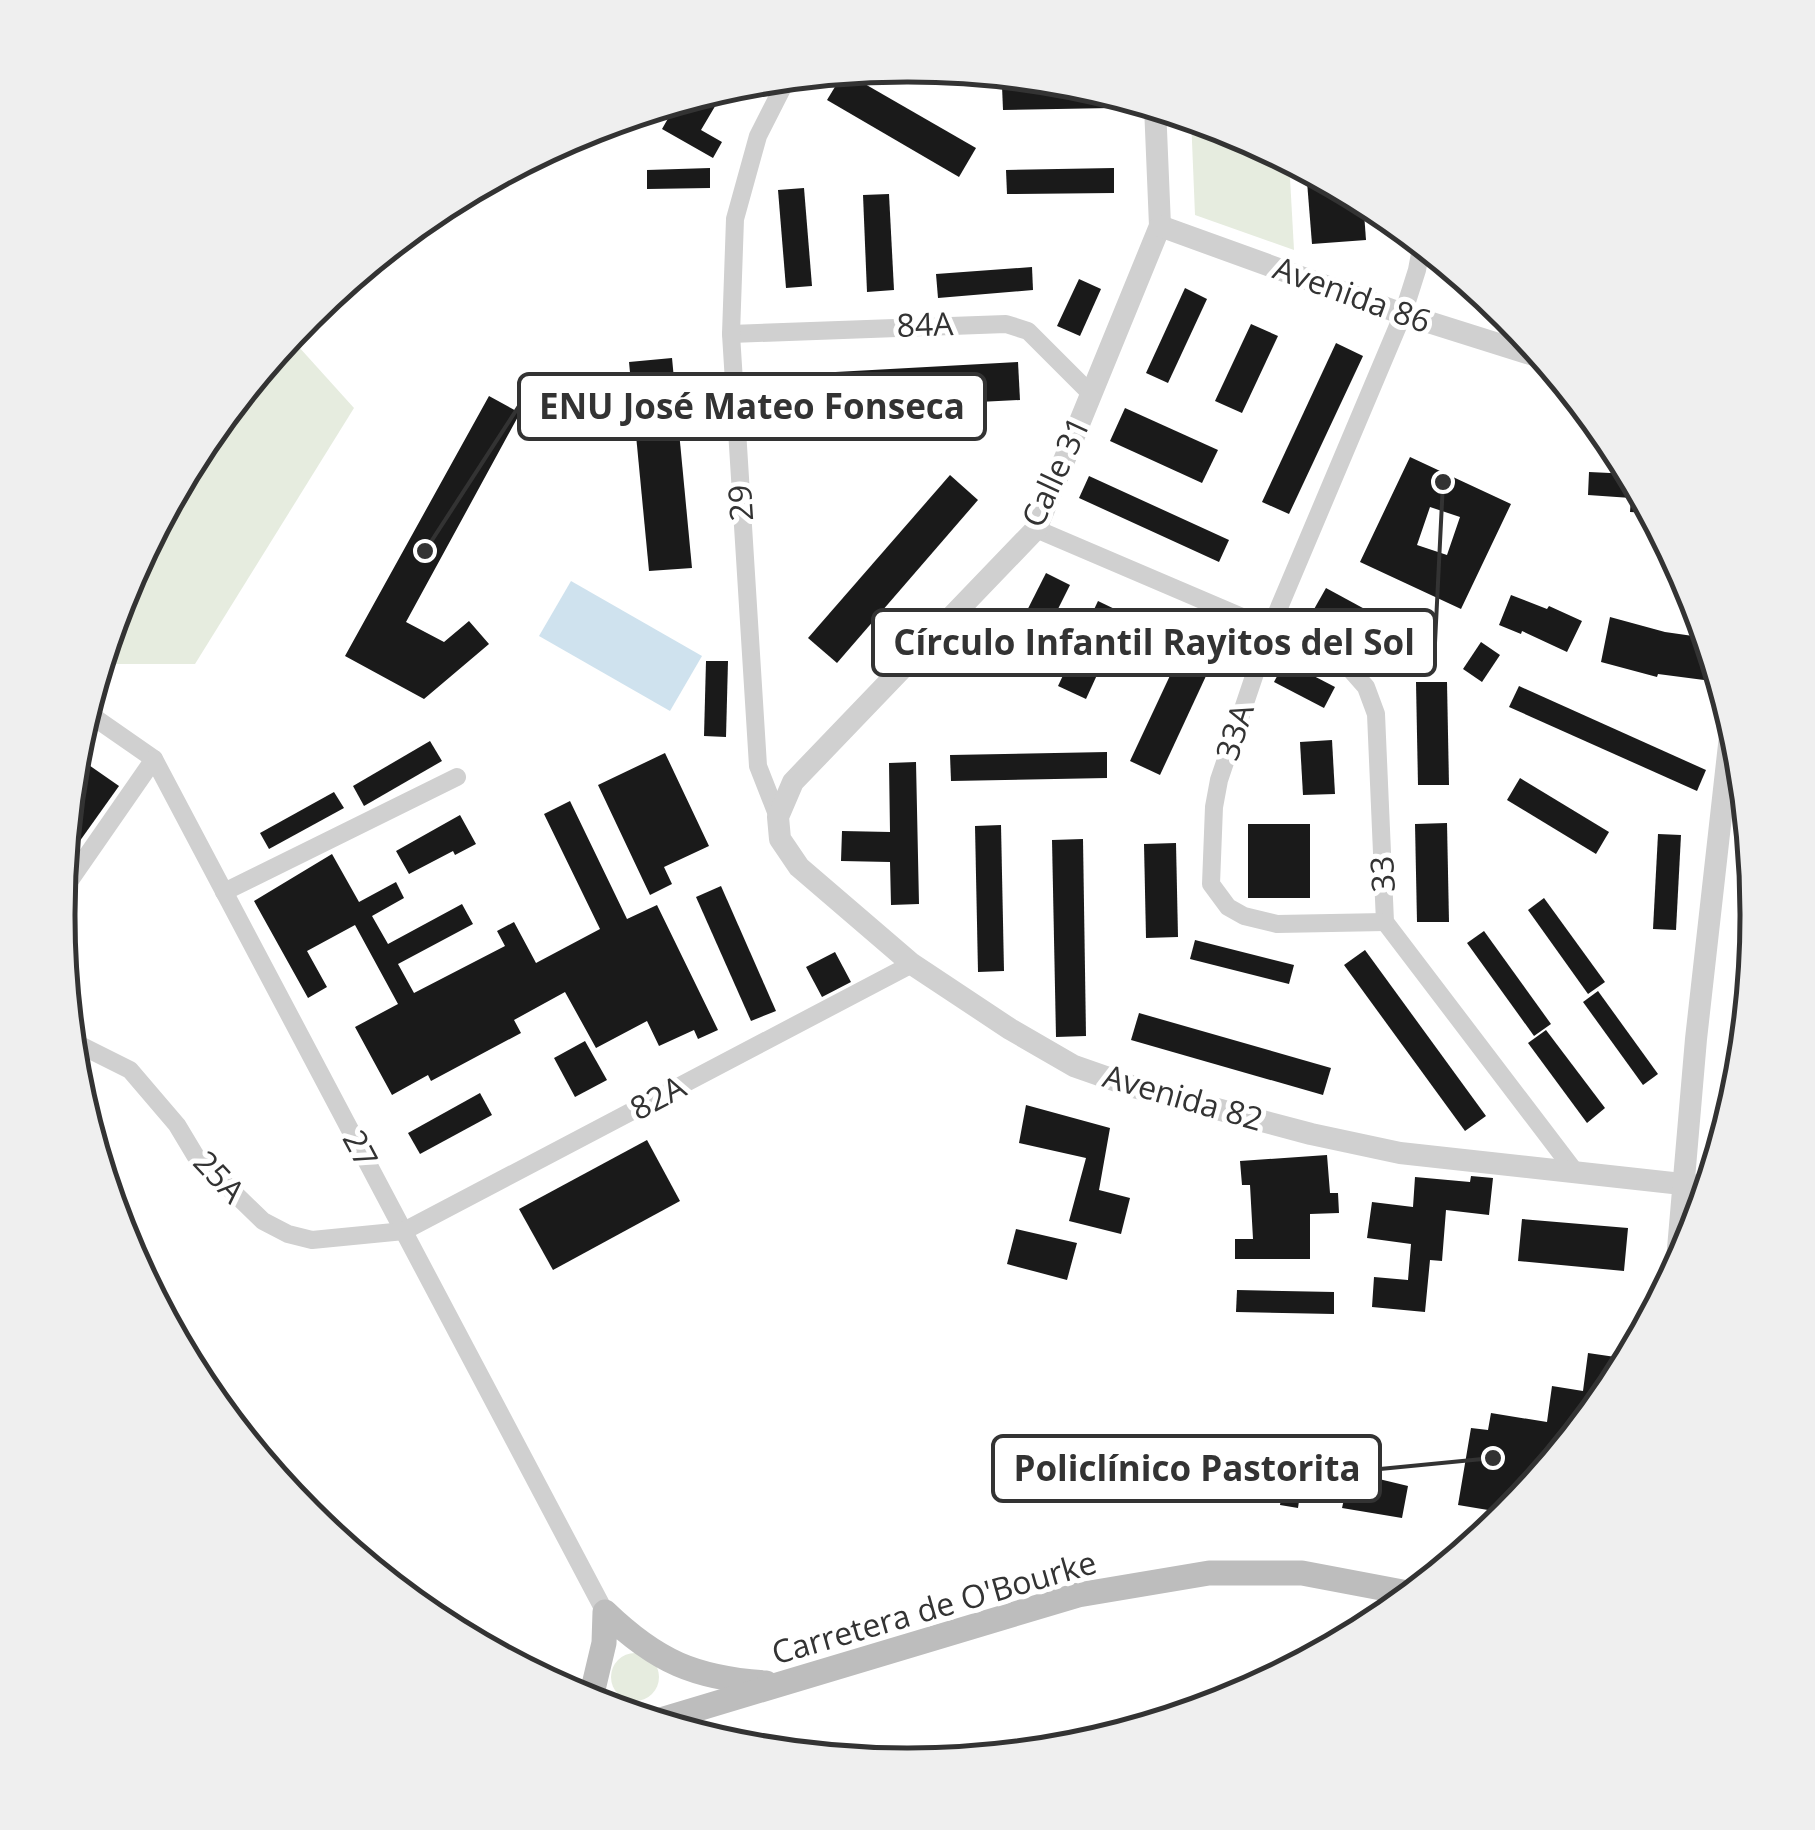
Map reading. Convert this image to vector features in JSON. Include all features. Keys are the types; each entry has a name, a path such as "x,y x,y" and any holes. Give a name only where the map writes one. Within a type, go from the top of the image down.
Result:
{"main road":[{"name":"Carretera de O'Bourke","path":"679,1715 1078,1595 1210,1573 1302,1573 1393,1590"},
{"path":"605,1612 628,1635 680,1668 729,1680 786,1685"},
{"path":"595,1686 604,1643 605,1612"},
{"path":"668,1712 676,1704 680,1668"}],"street":[{"name":"29","path":"778,817 758,766 730,334 735,219 758,136 780,93"},
{"name":"Calle 31","path":"778,817 793,782 1036,529 1160,226 1155,121"},
{"name":"Avenida 86","path":"1160,226 1403,314 1519,350"},
{"name":"33A","path":"1386,922 1277,924 1244,916 1228,907 1211,884 1214,807 1219,780 1270,629 1403,314 1420,259"},
{"name":"84A","path":"730,334 1006,324 1028,331 1092,395"},
{"name":"33","path":"1036,529 1270,629 1351,670 1366,687 1376,714 1386,922 1576,1173"},
{"name":"27","path":"98,720 154,760 605,1612"},
{"path":"77,871 154,760"},
{"path":"1680,1225 1696,1039 1726,767"},
{"path":"224,892 457,777"},
{"name":"Avenida 82","path":"778,817 780,839 799,866 912,964 1060,1058 1134,1086 1359,1145 1695,1185"},
{"name":"82A","path":"404,1232 912,964"},
{"name":"25A","path":"86,1048 130,1070 177,1125 196,1155 263,1221 288,1234 312,1240 404,1232"}],"shaded area":[{"path":"1192,133 1290,176 1294,250 1195,215"},
{"path":"299,347 354,408 195,664 114,664 138,596 187,499 247,408"},
{"path":"626,1655 644,1655 657,1668 657,1686 644,1699 635,1701 621,1696 613,1686 613,1668"}],"water":[{"path":"571,581 702,656 670,711 539,636"}],"building":[{"path":"864,84 976,148 959,177 827,100 836,86"},
{"path":"1002,88 1111,108 1003,110"},
{"path":"716,105 701,130 722,142 713,158 662,129 668,118"},
{"path":"710,168 710,188 647,189 647,170"},
{"path":"1114,168 1114,193 1007,194 1006,170"},
{"path":"1307,185 1365,220 1366,240 1312,244"},
{"path":"804,188 812,286 786,288 778,190"},
{"path":"889,194 894,290 867,292 863,195"},
{"path":"1032,267 1033,290 938,298 936,274"},
{"path":"1079,279 1101,289 1080,336 1057,326"},
{"path":"1185,288 1207,299 1168,383 1146,373"},
{"path":"1251,324 1278,336 1242,413 1215,401"},
{"path":"1336,343 1363,356 1289,514 1262,502"},
{"path":"672,358 692,568 649,571 629,362"},
{"path":"1018,362 1020,400 801,411 799,374"},
{"path":"489,396 520,413 406,622 444,642 469,621 489,644 424,699 345,656"},
{"path":"1125,408 1218,450 1202,483 1110,441"},
{"path":"1410,457 1511,504 1461,609 1360,562","holes":["1430,507 1460,517 1447,555 1417,545"]},
{"path":"1589,472 1613,473 1627,498 1588,495"},
{"path":"950,475 978,500 837,663 808,638"},
{"path":"1089,476 1229,540 1219,562 1079,498"},
{"path":"1046,573 1070,585 1026,673 1002,660"},
{"path":"1326,588 1372,613 1359,636 1313,611"},
{"path":"1511,595 1582,621 1567,652 1499,625"},
{"path":"1098,601 1125,614 1086,699 1058,686"},
{"path":"1610,617 1692,636 1704,680 1658,674 1657,677 1601,662"},
{"path":"1189,635 1219,648 1160,775 1130,761"},
{"path":"1481,642 1500,655 1482,682 1463,669"},
{"path":"706,661 728,661 726,737 704,736"},
{"path":"1285,661 1335,687 1324,708 1274,682"},
{"path":"1416,682 1447,682 1449,785 1418,785"},
{"path":"1519,686 1706,770 1697,791 1509,707"},
{"path":"1332,740 1335,794 1303,795 1300,742"},
{"path":"430,741 442,761 364,806 353,786"},
{"path":"1107,752 1107,778 951,781 950,755"},
{"path":"665,753 709,846 664,867 672,884 650,895 598,785"},
{"path":"916,762 919,904 891,905 890,862 841,861 842,831 890,832 889,763"},
{"path":"89,765 119,786 79,843"},
{"path":"1520,778 1609,832 1596,854 1507,800"},
{"path":"334,792 344,808 269,849 260,833"},
{"path":"570,801 627,919 657,905 718,1030 698,1039 694,1030 659,1046 647,1021 596,1048 565,992 514,1020 521,1033 431,1081 428,1075 392,1095 355,1027 398,1004 355,925 307,951 327,987 308,998 254,901 332,854 359,902 396,882 404,898 372,916 388,944 462,904 473,924 398,964 414,993 505,946 497,931 514,922 536,963 600,929 544,814"},
{"path":"460,815 476,844 455,855 453,851 409,874 396,851"},
{"path":"1447,823 1449,922 1417,922 1415,824"},
{"path":"1248,824 1310,824 1310,898 1248,898"},
{"path":"1001,825 1004,971 978,972 975,826"},
{"path":"1658,834 1681,835 1676,930 1653,929"},
{"path":"1083,839 1086,1036 1056,1037 1052,840"},
{"path":"1176,843 1178,937 1146,938 1144,844"},
{"path":"721,886 776,1011 751,1021 696,897"},
{"path":"1544,898 1605,982 1588,994 1528,910"},
{"path":"1484,931 1551,1024 1534,1036 1467,943"},
{"path":"1195,940 1294,965 1289,984 1190,959"},
{"path":"1365,950 1486,1116 1465,1131 1344,965"},
{"path":"835,952 851,982 822,997 806,967"},
{"path":"1598,991 1658,1074 1643,1085 1583,1002"},
{"path":"1139,1013 1331,1068 1323,1095 1131,1040"},
{"path":"1546,1030 1605,1108 1587,1123 1528,1043"},
{"path":"585,1041 607,1080 575,1097 554,1058"},
{"path":"480,1093 492,1115 420,1154 408,1133"},
{"path":"1026,1105 1110,1128 1099,1190 1130,1198 1121,1234 1069,1221 1086,1158 1019,1143"},
{"path":"647,1140 680,1201 553,1270 519,1209"},
{"path":"1327,1155 1330,1193 1338,1193 1339,1213 1310,1214 1310,1259 1235,1259 1235,1239 1253,1239 1250,1185 1242,1185 1240,1161"},
{"path":"1471,1176 1493,1178 1489,1215 1446,1210 1442,1261 1430,1260 1425,1312 1372,1307 1374,1277 1408,1280 1411,1244 1367,1238 1372,1202 1413,1207 1415,1177 1470,1182"},
{"path":"1522,1219 1628,1228 1624,1271 1518,1261"},
{"path":"1016,1229 1077,1243 1067,1280 1007,1264"},
{"path":"1237,1290 1334,1292 1334,1314 1236,1312"},
{"path":"1588,1353 1613,1357 1568,1422 1496,1504 1489,1510 1458,1505 1471,1428 1488,1430 1491,1413 1547,1422 1552,1386 1583,1391"},
{"path":"1285,1472 1303,1474 1298,1508 1280,1505"},
{"path":"1350,1472 1408,1486 1402,1518 1342,1508"}],"place":[{"name":"Círculo Infantil Rayitos del Sol","path":"1443,482"},
{"name":"ENU José Mateo Fonseca","path":"425,551"},
{"name":"Policlínico Pastorita","path":"1493,1458"}]}
